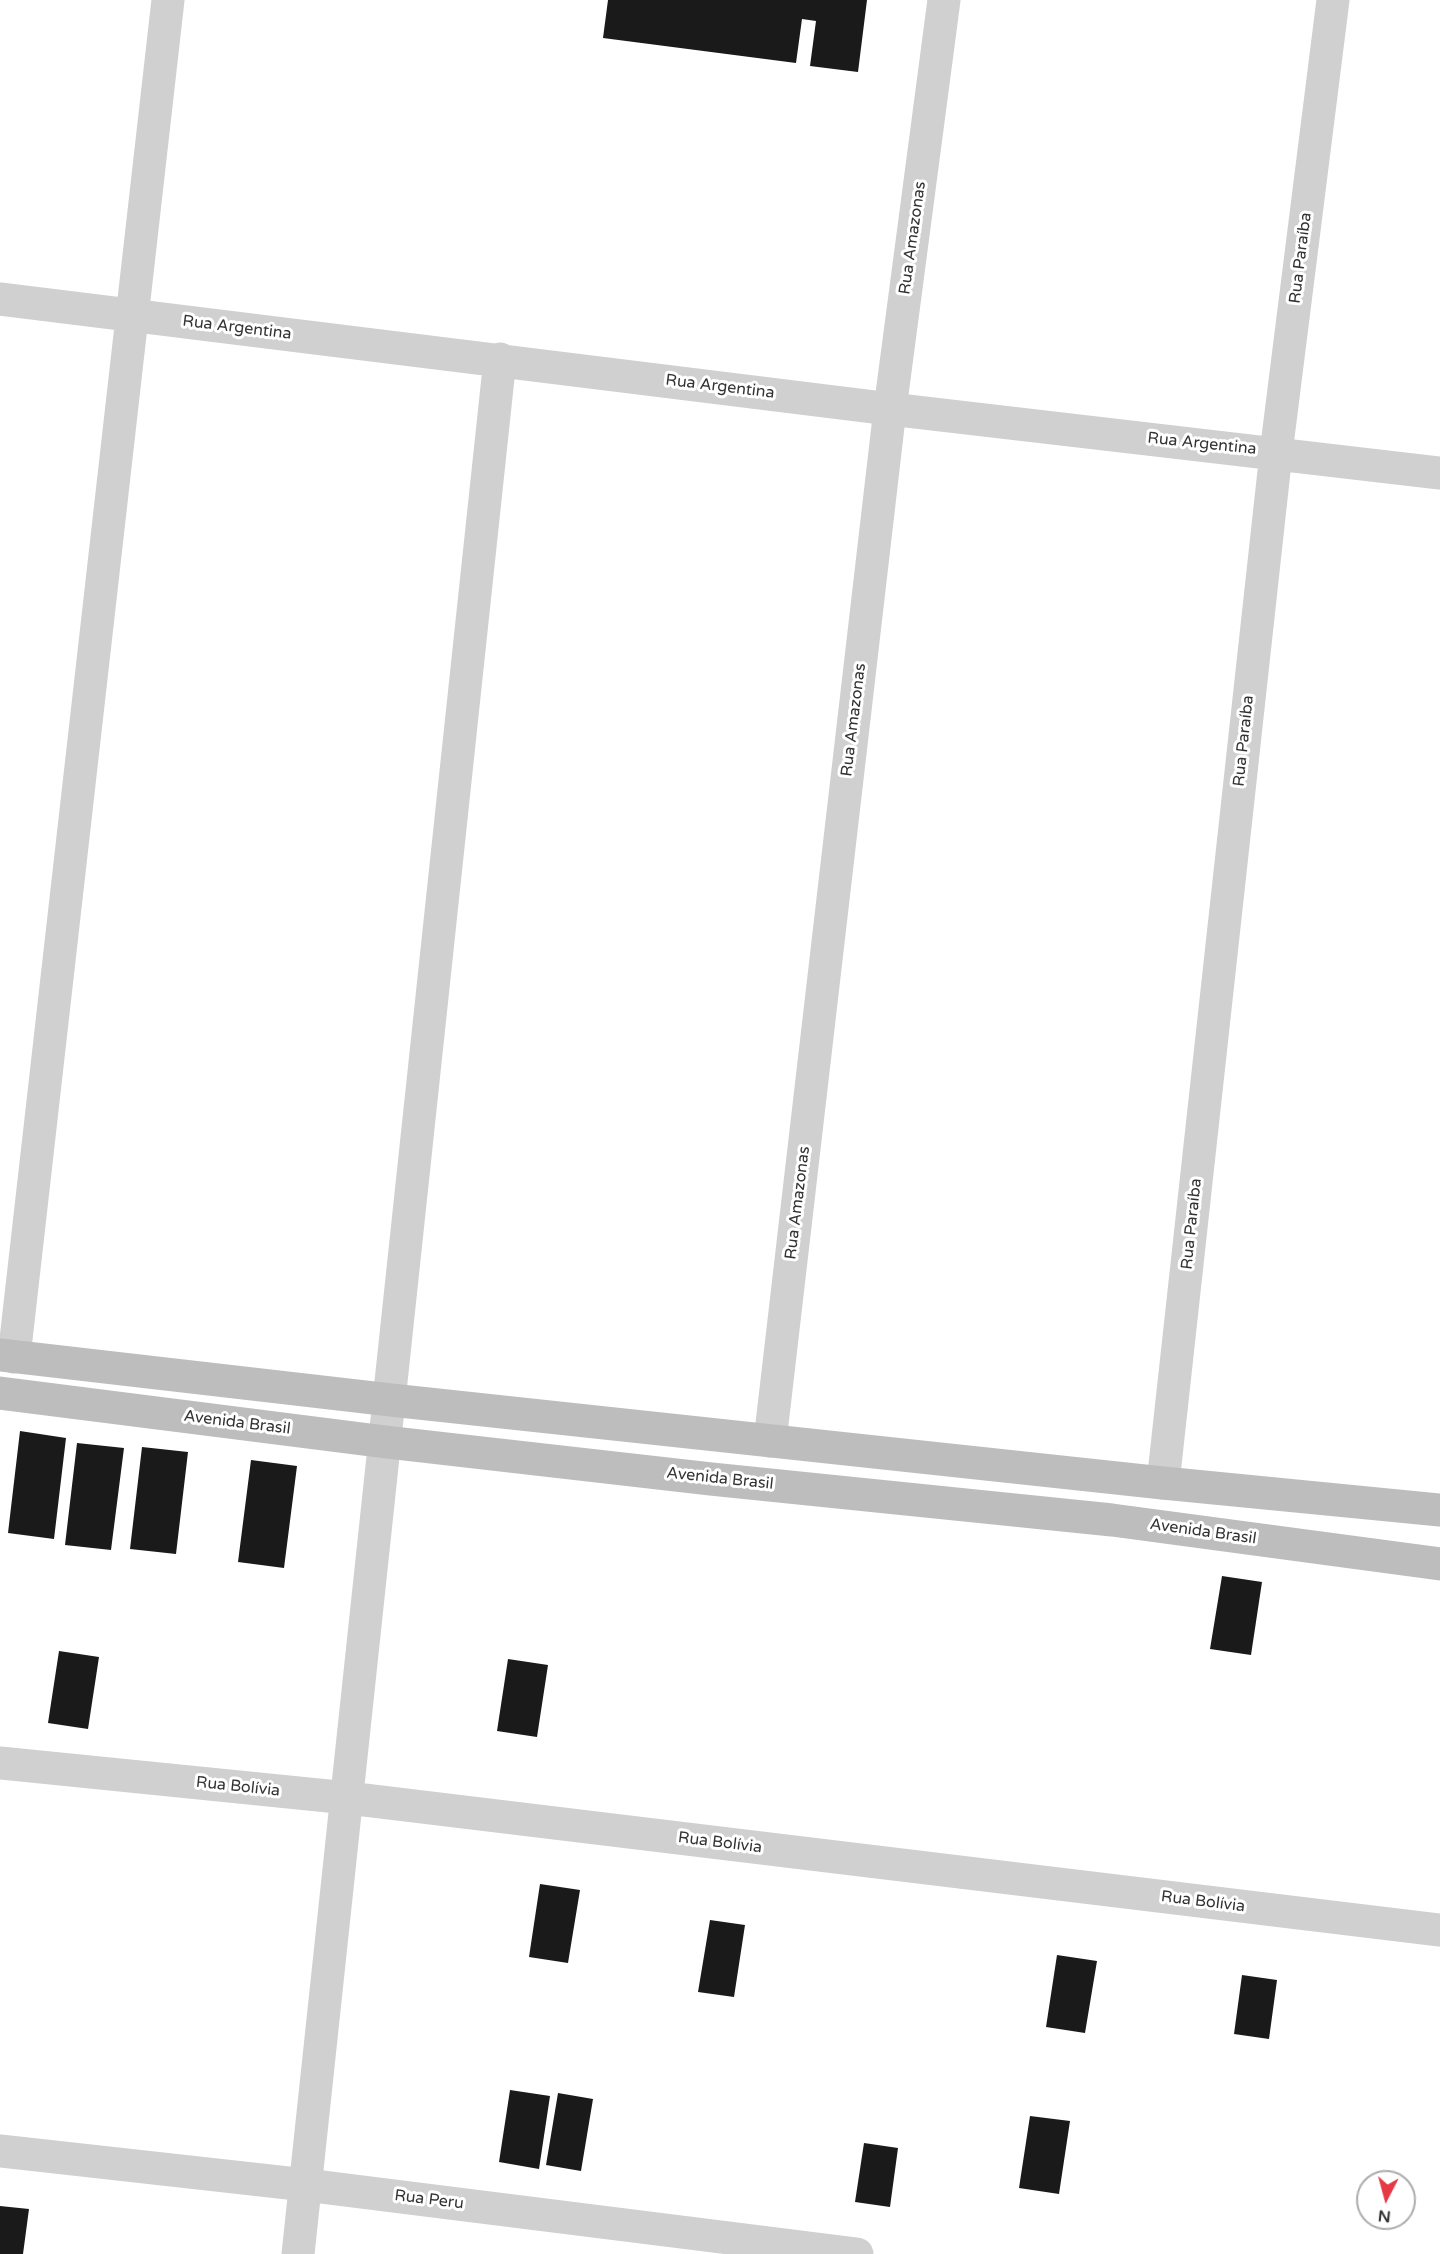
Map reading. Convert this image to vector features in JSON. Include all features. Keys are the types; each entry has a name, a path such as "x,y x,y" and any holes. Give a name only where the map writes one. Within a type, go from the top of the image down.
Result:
{"street":[{"path":"168,0 7,1356 770,1441 1440,1510"},
{"name":"Rua Amazonas","path":"770,1441 890,409 944,0"},
{"name":"Rua Paraíba","path":"1163,1483 1276,453 1333,0"},
{"name":"Rua Argentina","path":"0,299 890,409 1440,472"},
{"path":"298,2254 391,1400 500,359"},
{"name":"Avenida Brasil","path":"0,1393 386,1442 711,1479 1112,1520 1440,1564"},
{"name":"Rua Bolívia","path":"0,1763 348,1798 1440,1930"},
{"name":"Rua Peru","path":"0,2151 306,2185 857,2254"}],"building":[{"path":"608,0 867,0 858,72 810,66 816,21 802,19 796,63 603,38"},
{"path":"20,1431 66,1438 54,1539 8,1533"},
{"path":"77,1443 124,1448 111,1550 65,1545"},
{"path":"142,1447 188,1452 176,1554 130,1549"},
{"path":"251,1460 297,1466 284,1568 238,1562"},
{"path":"1222,1576 1262,1582 1251,1655 1210,1649"},
{"path":"59,1651 99,1657 88,1729 48,1723"},
{"path":"508,1659 548,1665 537,1737 497,1731"},
{"path":"540,1884 580,1890 568,1963 529,1957"},
{"path":"710,1920 745,1925 734,1997 698,1992"},
{"path":"1057,1955 1097,1961 1085,2033 1046,2027"},
{"path":"1242,1975 1277,1980 1269,2039 1234,2034"},
{"path":"510,2090 550,2096 539,2169 499,2162"},
{"path":"558,2093 593,2099 581,2171 546,2165"},
{"path":"1030,2116 1070,2121 1059,2194 1019,2188"},
{"path":"864,2143 898,2148 890,2207 855,2202"},
{"path":"0,2206 29,2209 23,2254 0,2254"}]}
